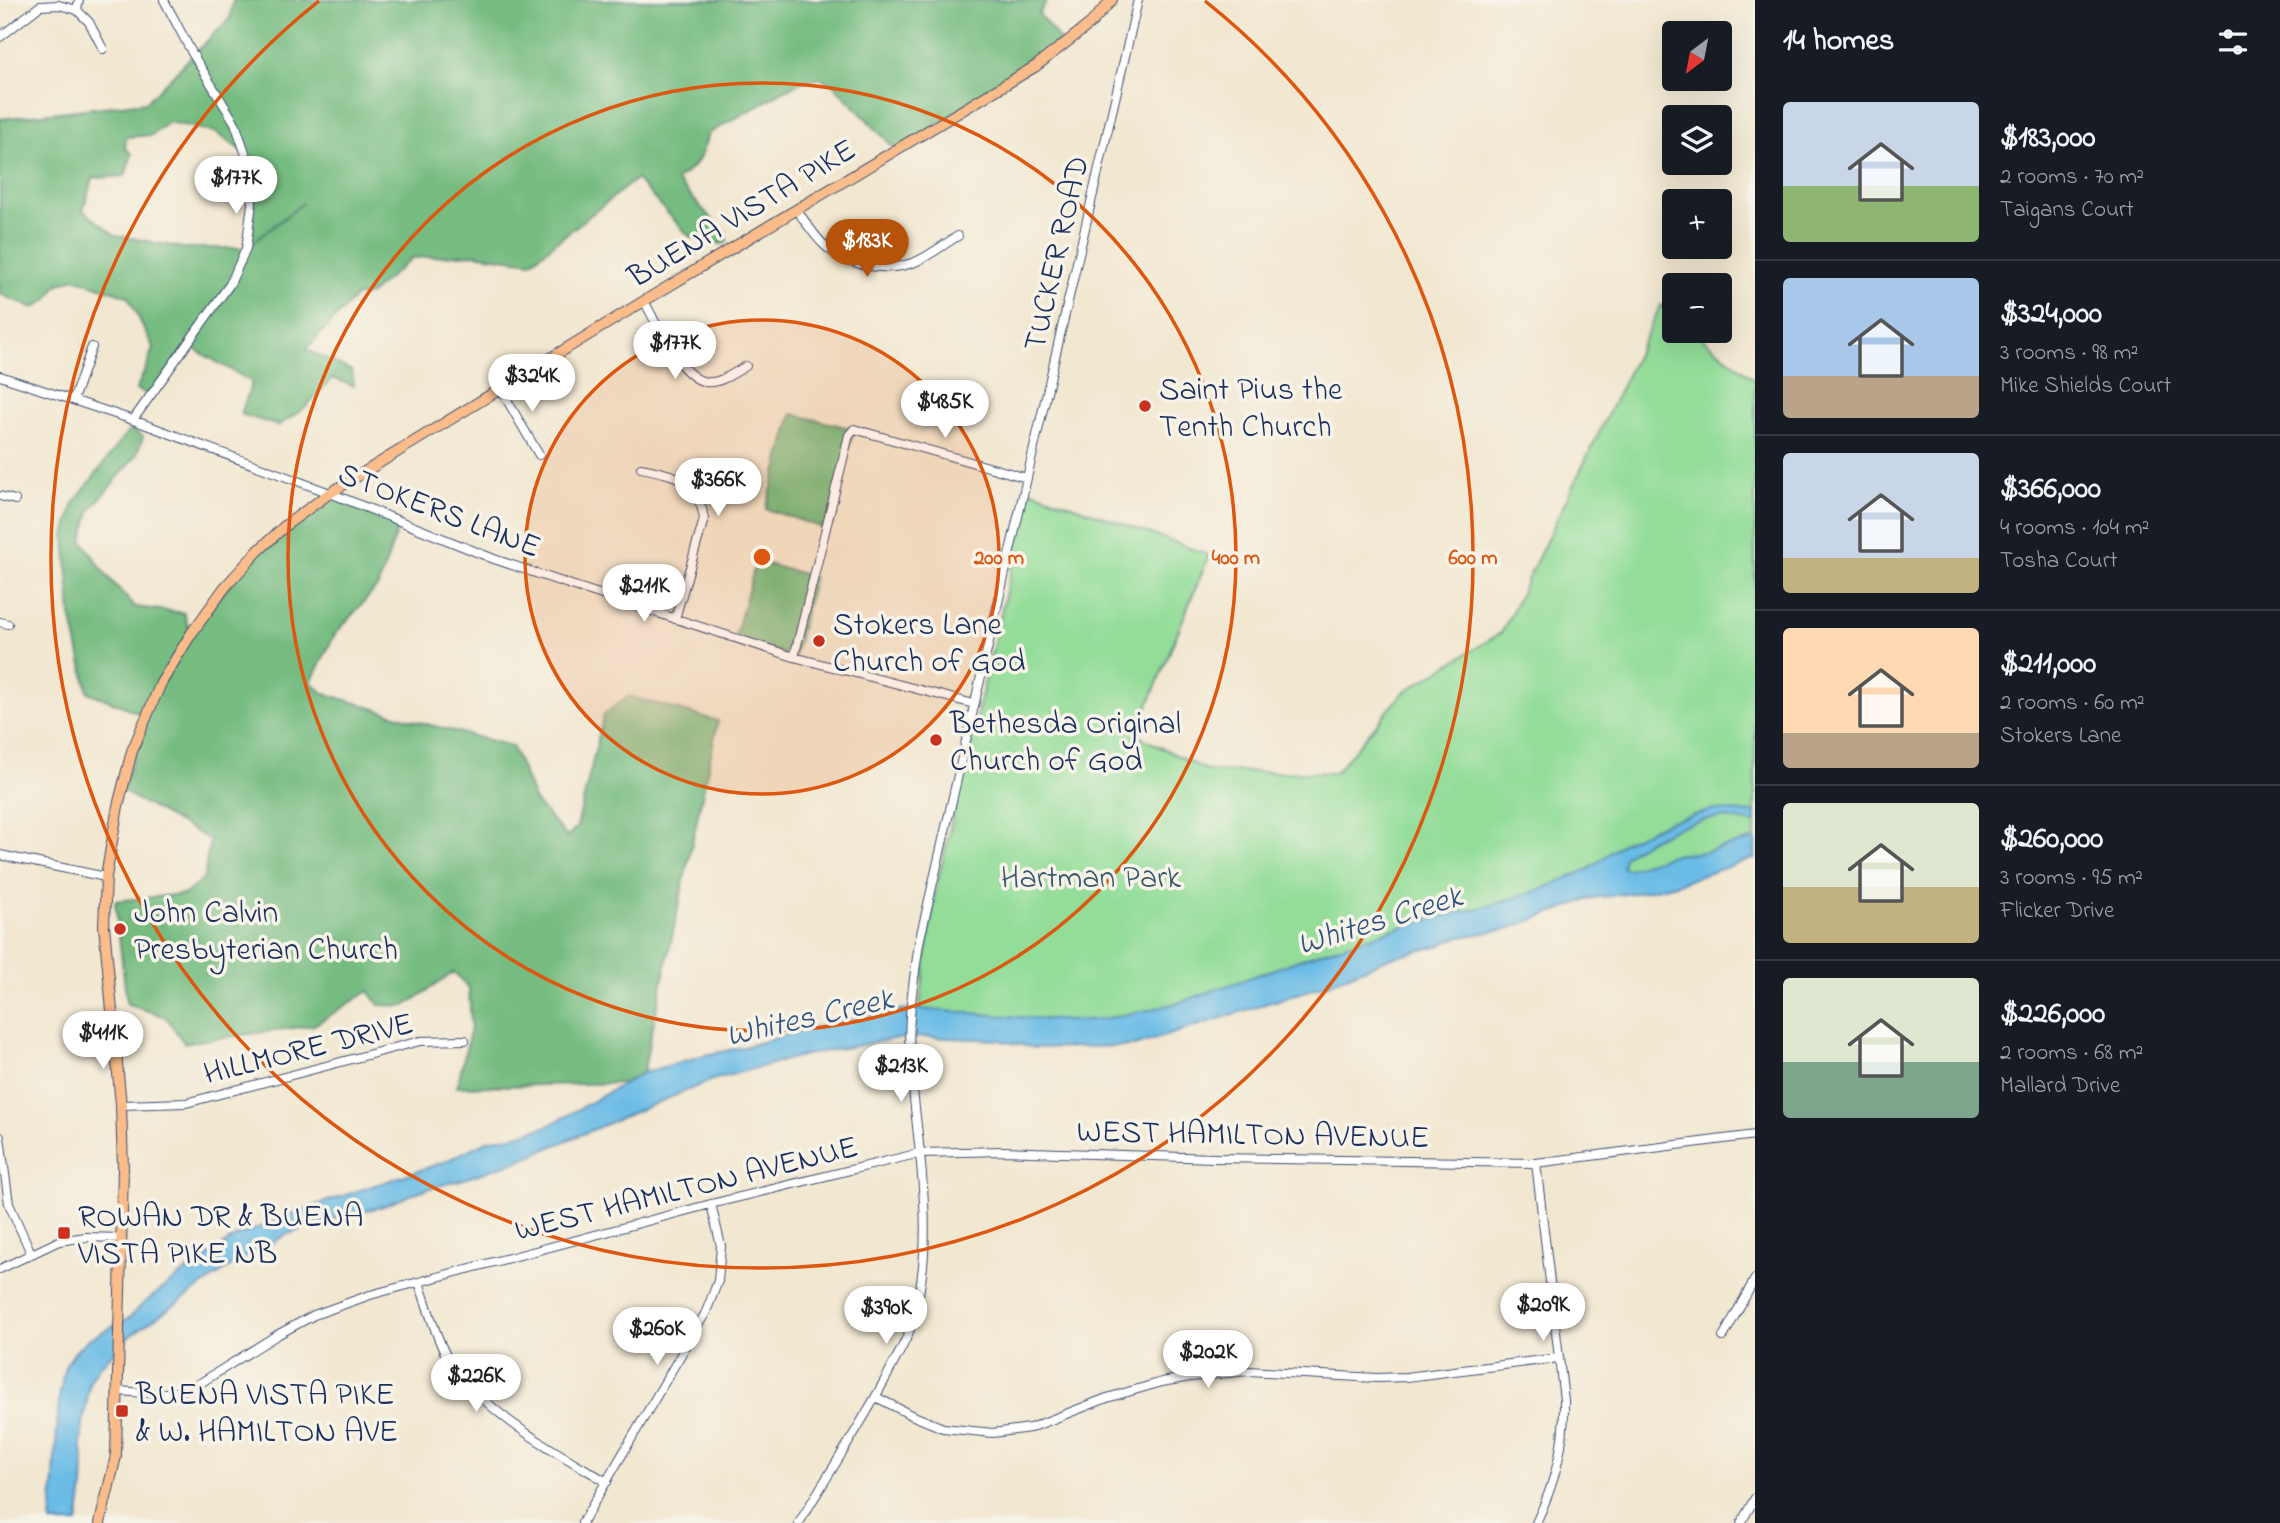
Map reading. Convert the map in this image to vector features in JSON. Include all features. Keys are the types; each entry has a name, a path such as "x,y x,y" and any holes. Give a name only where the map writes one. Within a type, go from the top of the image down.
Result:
{"main road":[{"name":"BUENA VISTA PIKE","path":"100,1523 116,1456 122,1168 121,1105 104,926 106,877 118,806 132,751 160,683 191,634 225,587 258,551 286,525 330,493 1036,66 1090,24 1112,0"}],"street":[{"path":"77,10 79,0"},
{"path":"132,420 230,284 246,248 252,203 248,160 235,123 163,0"},
{"name":"TUCKER ROAD","path":"799,1523 876,1397 910,1331 919,1292 926,1239 909,1053 911,1001 919,943 1138,0"},
{"path":"0,37 42,3 60,5 77,10 89,22 103,49"},
{"path":"796,209 824,245 839,256 884,268 919,260 957,236"},
{"path":"644,301 683,369 694,377 708,382 723,379 746,366"},
{"path":"73,400 92,347"},
{"name":"STOKERS LANE","path":"0,376 132,420 330,493 494,559 794,657 974,704"},
{"path":"500,388 539,455"},
{"path":"794,657 849,435 855,429 1027,478"},
{"path":"641,468 671,474 682,480 695,491 702,503 704,519 675,619"},
{"path":"0,496 15,500"},
{"path":"0,855 106,877"},
{"name":"HILLMORE DRIVE","path":"121,1105 186,1103 410,1043 465,1040"},
{"name":"WEST HAMILTON AVENUE","path":"118,1391 159,1394 181,1391 202,1382 277,1335 341,1304 711,1204 920,1153 1003,1151 1214,1158 1536,1163 1755,1135"},
{"path":"0,1137 9,1204 31,1253"},
{"path":"1536,1163 1564,1400 1561,1455 1548,1499 1536,1523"},
{"path":"582,1523 706,1312 718,1281 721,1246 711,1204"},
{"path":"0,1269 59,1241 86,1237 120,1238"},
{"path":"1723,1336 1755,1279"},
{"path":"419,1282 446,1356 475,1391 512,1424 607,1482"},
{"path":"876,1397 943,1428 993,1433 1030,1428 1107,1398 1190,1377 1248,1371 1406,1377 1559,1358"},
{"path":"1741,1523 1755,1498"}],"green space":[{"path":"233,0 1047,0 1039,14 1064,46 896,150 833,84 821,78 798,83 708,134 698,161 676,180 725,231 727,242 721,244 689,236 636,179 531,262 473,254 412,258 369,295 356,296 306,349 352,371 354,386 332,378 306,407 278,426 241,414 252,382 187,345 150,395 136,390 153,347 128,296 74,278 57,285 47,300 34,308 0,294 0,119 146,102 230,18","holes":["169,122 215,132 246,154 252,203 247,247 303,203 246,248 183,248 115,235 83,210 93,178 125,176 132,154 125,148 126,137 152,135"]},
{"name":"Hartman Park","path":"1661,305 1662,343 1708,343 1755,380 1755,844 1270,987 1083,1025 919,1011 935,893 1030,490 1209,555 1136,735 1208,771 1335,773 1404,692 1502,632"},
{"path":"792,414 854,429 826,529 766,509"},
{"path":"130,429 143,437 136,456 91,509 82,540 107,576 135,607 184,613 190,633 258,551 330,493 400,522 378,586 335,634 311,682 323,693 512,746 535,801 567,837 577,827 604,714 629,696 718,721 643,1073 624,1083 457,1087 471,1028 469,988 454,972 405,1006 379,1005 369,991 314,1025 184,1043 166,1017 127,1004 115,901 185,894 204,879 210,840 122,791 147,716 88,692 71,615 65,535 74,503"},
{"path":"756,561 814,577 794,657 735,638"}],"water":[{"path":"1713,810 1755,813 1755,823 1722,818 1684,826 1633,850 1624,857 1622,868 1628,869 1672,855 1705,852 1755,839 1755,858 1673,885 1592,898 1507,929 1455,938 1441,945 1389,958 1328,984 1134,1046 1035,1048 998,1040 925,1037 894,1039 805,1055 712,1080 520,1160 420,1191 384,1206 288,1234 234,1264 128,1337 99,1367 90,1381 83,1423 83,1488 78,1523 51,1523 59,1399 65,1366 88,1339 128,1319 175,1279 235,1237 310,1207 444,1162 489,1140 548,1126 643,1073 701,1056 895,1010 921,1009 1069,1021 1103,1019 1181,1002 1319,953 1417,922 1496,904 1542,889 1589,869 1624,842 1668,822"}],"place":[{"name":"Saint Pius the Tenth Church","path":"1145,406"},
{"name":"Stokers Lane Church of God","path":"819,641"},
{"name":"Bethesda Original Church of God","path":"936,740"},
{"name":"John Calvin Presbyterian Church","path":"120,929"},
{"name":"ROWAN DR & BUENA VISTA PIKE NB","path":"64,1233"},
{"name":"BUENA VISTA PIKE & W. HAMILTON AVE","path":"122,1411"}],"water label":[{"name":"Whites Creek","path":"1379,918"},
{"name":"Whites Creek","path":"809,1015"}]}
